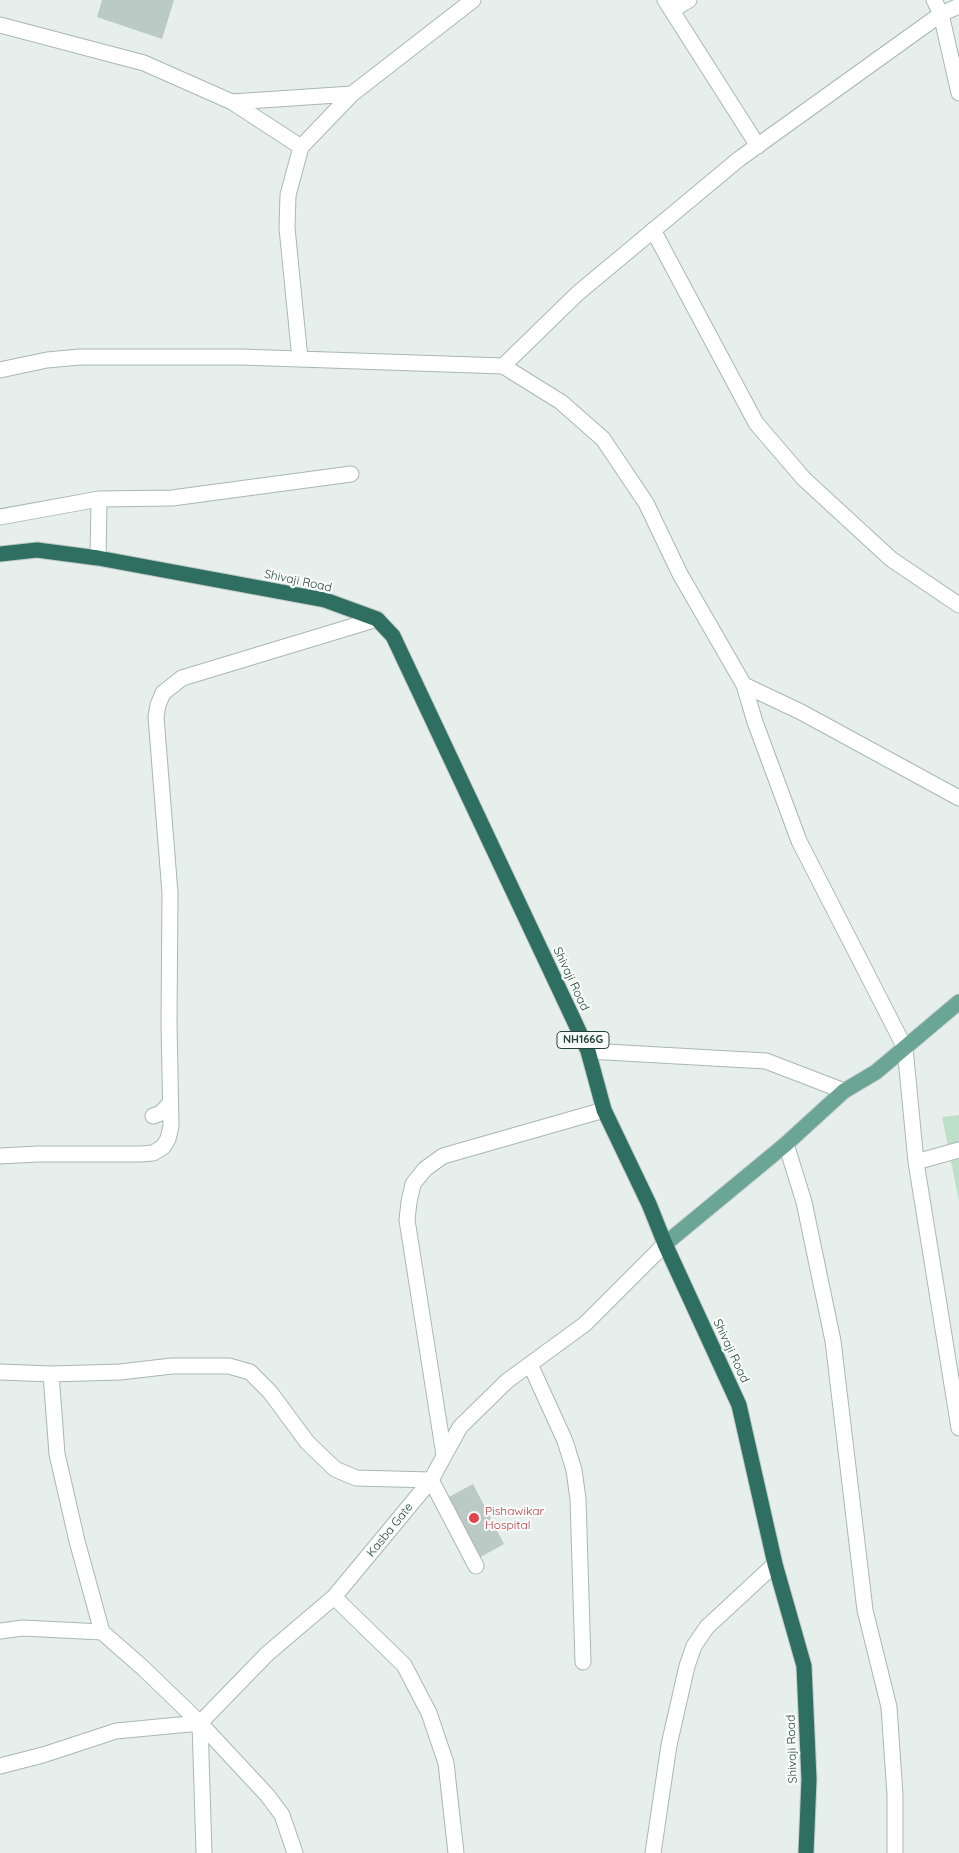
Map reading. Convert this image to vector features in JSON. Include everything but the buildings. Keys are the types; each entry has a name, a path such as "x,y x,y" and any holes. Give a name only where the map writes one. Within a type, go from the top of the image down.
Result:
{"highway":[{"name":"Shivaji Road","path":"0,554 37,550 98,558 325,600 377,619 394,636 588,1051 604,1110 649,1204 665,1244 739,1404 775,1564 804,1666 809,1779 806,1853"}],"main road":[{"path":"665,1244 786,1144 844,1091 876,1072 959,1002"}],"street":[{"path":"300,359 288,220 288,195 301,147 352,94 473,0"},
{"path":"688,0 668,5 758,146"},
{"path":"934,0 941,14 959,93"},
{"path":"503,366 578,293 739,159 941,14 959,6"},
{"path":"0,24 144,63 232,102 301,147"},
{"path":"232,102 352,94"},
{"path":"653,230 756,423 804,479 891,559 959,605"},
{"path":"0,370 47,360 80,357 300,359 503,366 561,402 603,439 646,503 680,574 744,685 755,722 799,841 905,1048 916,1162 959,1428"},
{"path":"0,517 100,498 172,498 351,474"},
{"path":"98,558 100,498"},
{"path":"0,1156 153,1153 163,1147 168,1138 171,1126 170,893 156,717 163,693 182,678 377,619"},
{"path":"744,685 801,712 959,798"},
{"path":"588,1051 766,1061 844,1091"},
{"path":"153,1116 160,1113 170,1103"},
{"path":"444,1455 407,1220 413,1184 425,1169 443,1156 604,1110"},
{"path":"786,1144 804,1202 832,1341 866,1610 889,1707 895,1795 895,1853"},
{"path":"916,1162 959,1150"},
{"name":"Kasba Gate","path":"200,1723 267,1654 334,1597 431,1480 460,1427 507,1381 585,1324 665,1244"},
{"path":"530,1364 565,1441 574,1470 578,1500 583,1662"},
{"path":"0,1372 51,1374 120,1372 172,1366 230,1366 250,1372 270,1392 307,1442 335,1469 356,1478 431,1480 476,1566"},
{"path":"51,1374 57,1454 77,1541 102,1632 142,1667 200,1723 267,1795 282,1815 295,1853"},
{"path":"653,1853 669,1745 687,1666 694,1646 707,1627 775,1564"},
{"path":"334,1597 404,1665 428,1713 446,1763 456,1853"},
{"path":"0,1631 23,1628 102,1632"},
{"path":"0,1766 43,1755 116,1731 200,1723"},
{"path":"200,1723 204,1853"}],"green space":[{"path":"959,1115 959,1201 942,1117"}],"place":[{"name":"Pishawikar Hospital","path":"474,1518"}]}
